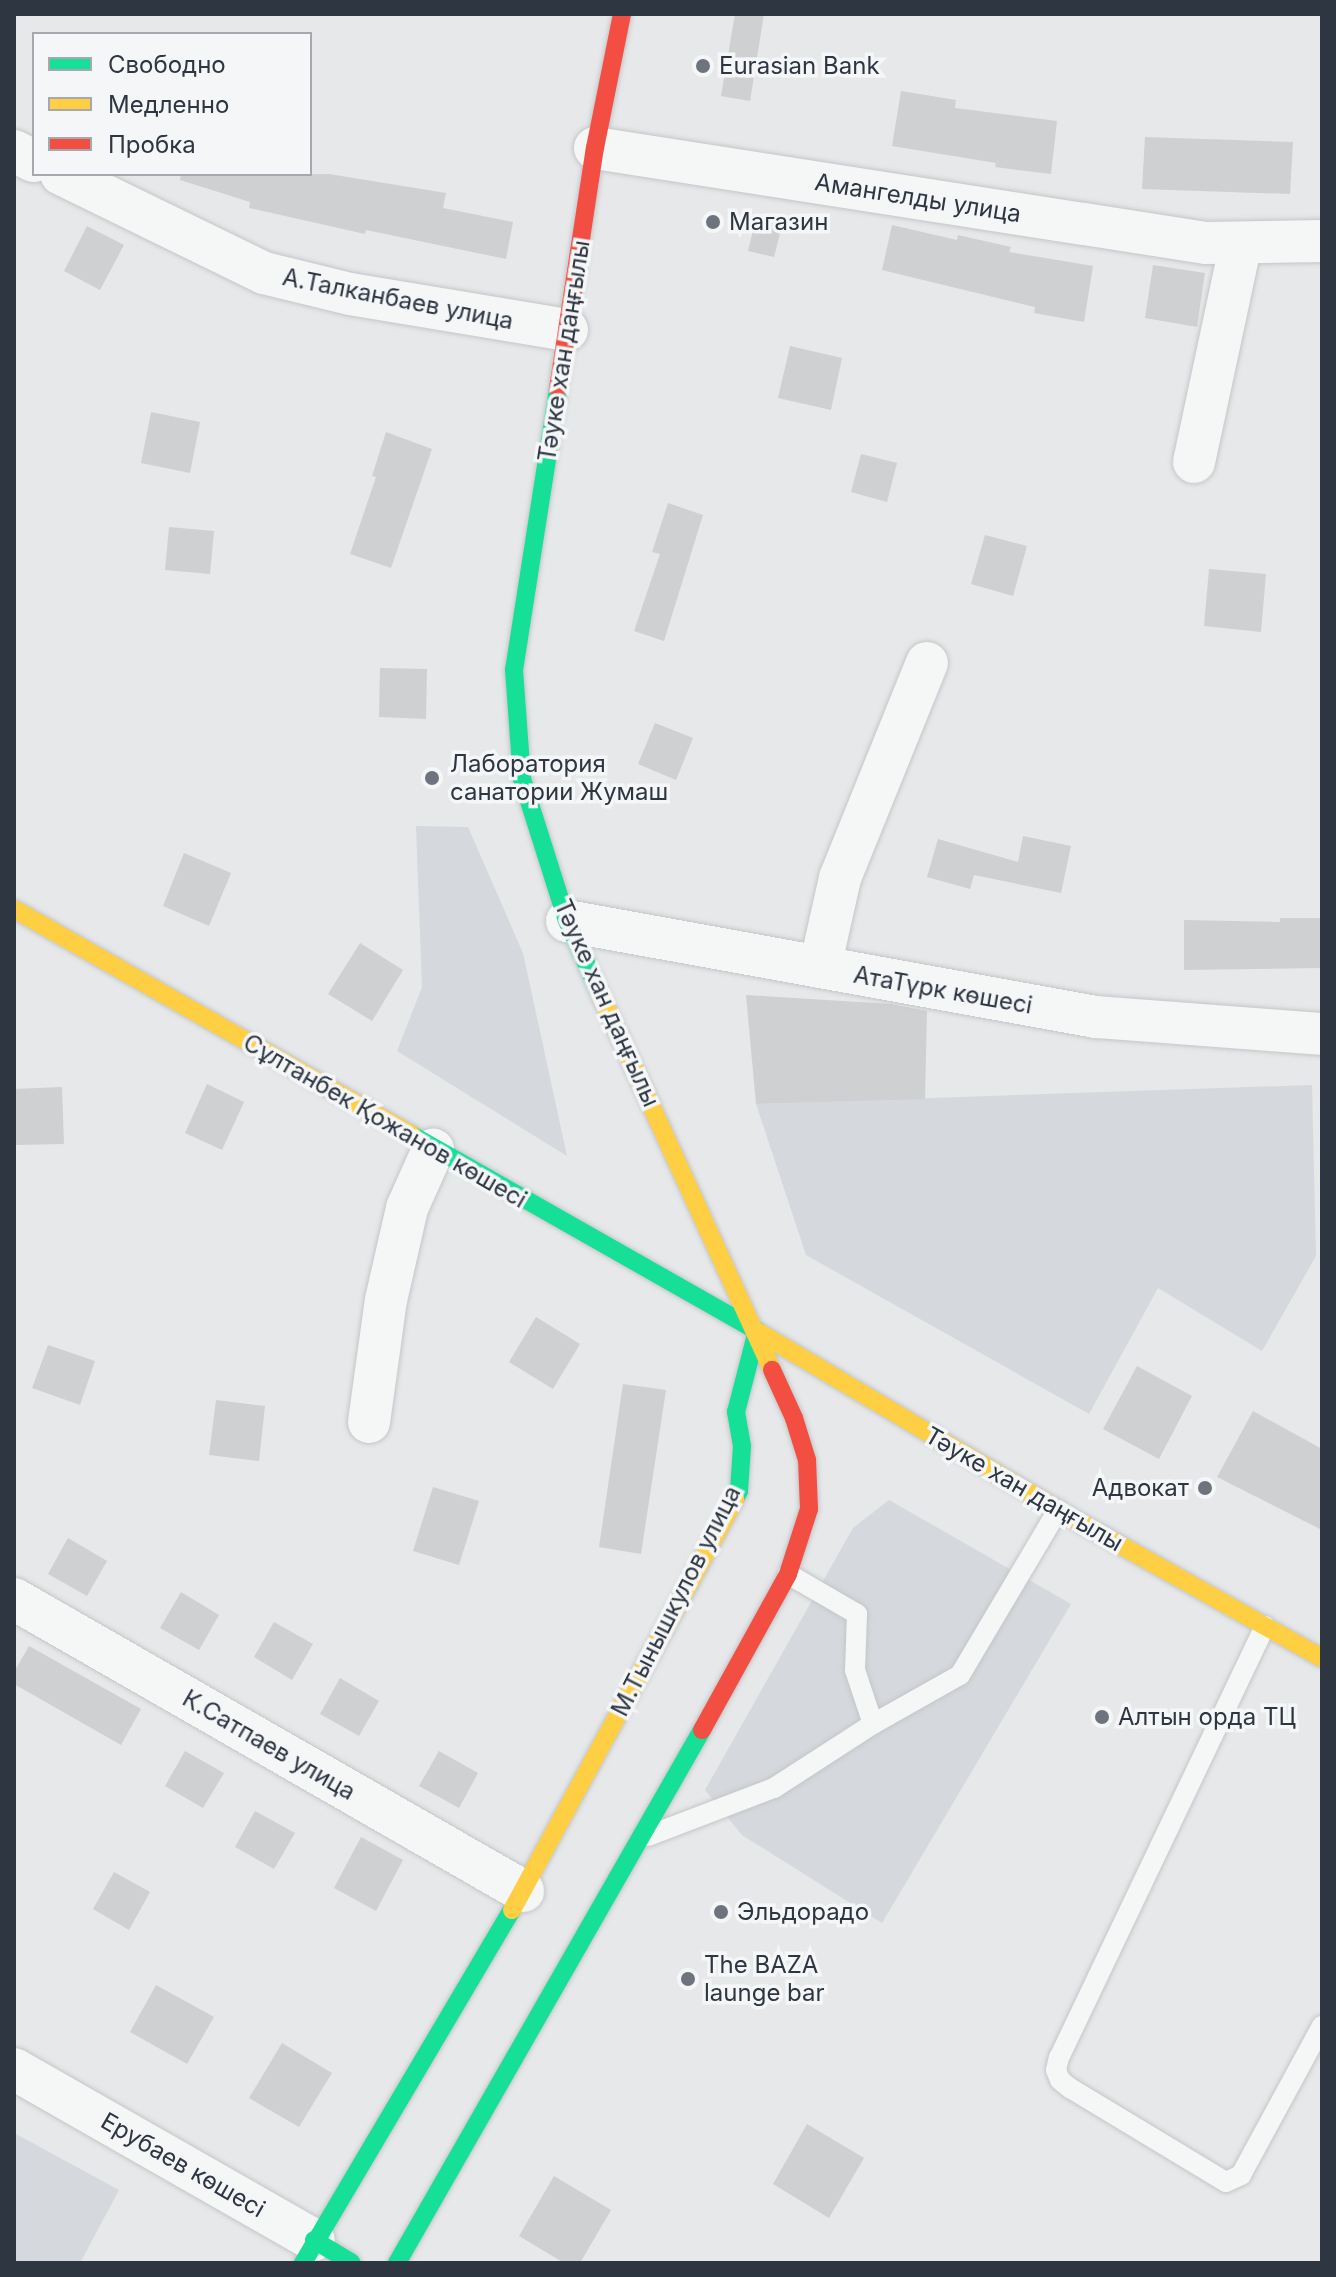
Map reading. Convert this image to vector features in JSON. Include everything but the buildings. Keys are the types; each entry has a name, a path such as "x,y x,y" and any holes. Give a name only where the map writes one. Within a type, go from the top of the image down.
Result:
{"main road":[{"name":"Тәуке хан даңғылы","path":"622,14 595,148 514,670 522,779 567,921 757,1331 1058,1510 1322,1658"},
{"name":"Сұлтанбек Қожанов көшесі","path":"14,909 433,1150 757,1331"},
{"path":"397,2263 642,1839 788,1574 809,1509 807,1460 794,1418 757,1331"},
{"name":"М.Тынышкулов улица","path":"308,2252 523,1891 739,1491 742,1446 736,1412 757,1331"},
{"name":"Ерубаев көшесі","path":"308,2252 352,2263"}],"street":[{"name":"Амангелды улица","path":"595,148 1206,243 1322,241"},
{"path":"14,151 32,160"},
{"name":"А.Талканбаев улица","path":"65,176 264,273 350,294 567,330"},
{"path":"1194,462 1241,243"},
{"path":"820,967 840,878 927,663"},
{"name":"АтаТүрк көшесі","path":"567,921 1096,1017 1322,1034"},
{"path":"369,1422 386,1300 407,1208 433,1150"},
{"name":"К.Сатпаев улица","path":"14,1599 523,1891"},
{"name":"Ерубаев көшесі","path":"14,2069 308,2252"}],"lane":[{"path":"642,1839 774,1788 873,1724 960,1675 1058,1510"},
{"path":"788,1574 857,1614 855,1670 873,1724"},
{"path":"1265,1626 1065,2043 1056,2070 1060,2080 1070,2088 1226,2182 1241,2175 1322,2026"}],"shaded area":[{"path":"416,826 468,827 523,953 567,1156 397,1051 422,987"},
{"path":"1312,1085 1316,1256 1262,1351 1158,1288 1089,1414 806,1255 756,1104"},
{"path":"889,1500 1071,1604 882,1923 742,1835 705,1790 853,1528"},
{"path":"14,2133 119,2190 80,2263 14,2263"}],"traffic: fast":[{"path":"558,389 514,670 522,779 567,921 601,996"},
{"path":"412,1135 757,1331"},
{"path":"735,1499 739,1491 742,1446 736,1412 757,1331"},
{"path":"397,2263 702,1730"},
{"path":"303,2263 512,1910"},
{"path":"314,2240 352,2263"}],"traffic: slow":[{"path":"14,909 412,1135"},
{"path":"601,996 772,1370"},
{"path":"757,1331 1058,1510 1322,1658"},
{"path":"512,1910 735,1499"}],"traffic: jam":[{"path":"558,389 595,148 622,14"},
{"path":"702,1730 788,1574 809,1509 807,1460 794,1418 772,1370"}],"place":[{"name":"Eurasian Bank","path":"703,66"},
{"name":"Магазин","path":"713,222"},
{"name":"Лаборатория санатории Жумаш","path":"432,778"},
{"name":"Адвокат","path":"1205,1488"},
{"name":"Алтын орда ТЦ","path":"1102,1717"},
{"name":"Эльдорадо","path":"721,1912"},
{"name":"The BAZA launge bar","path":"688,1979"}]}
